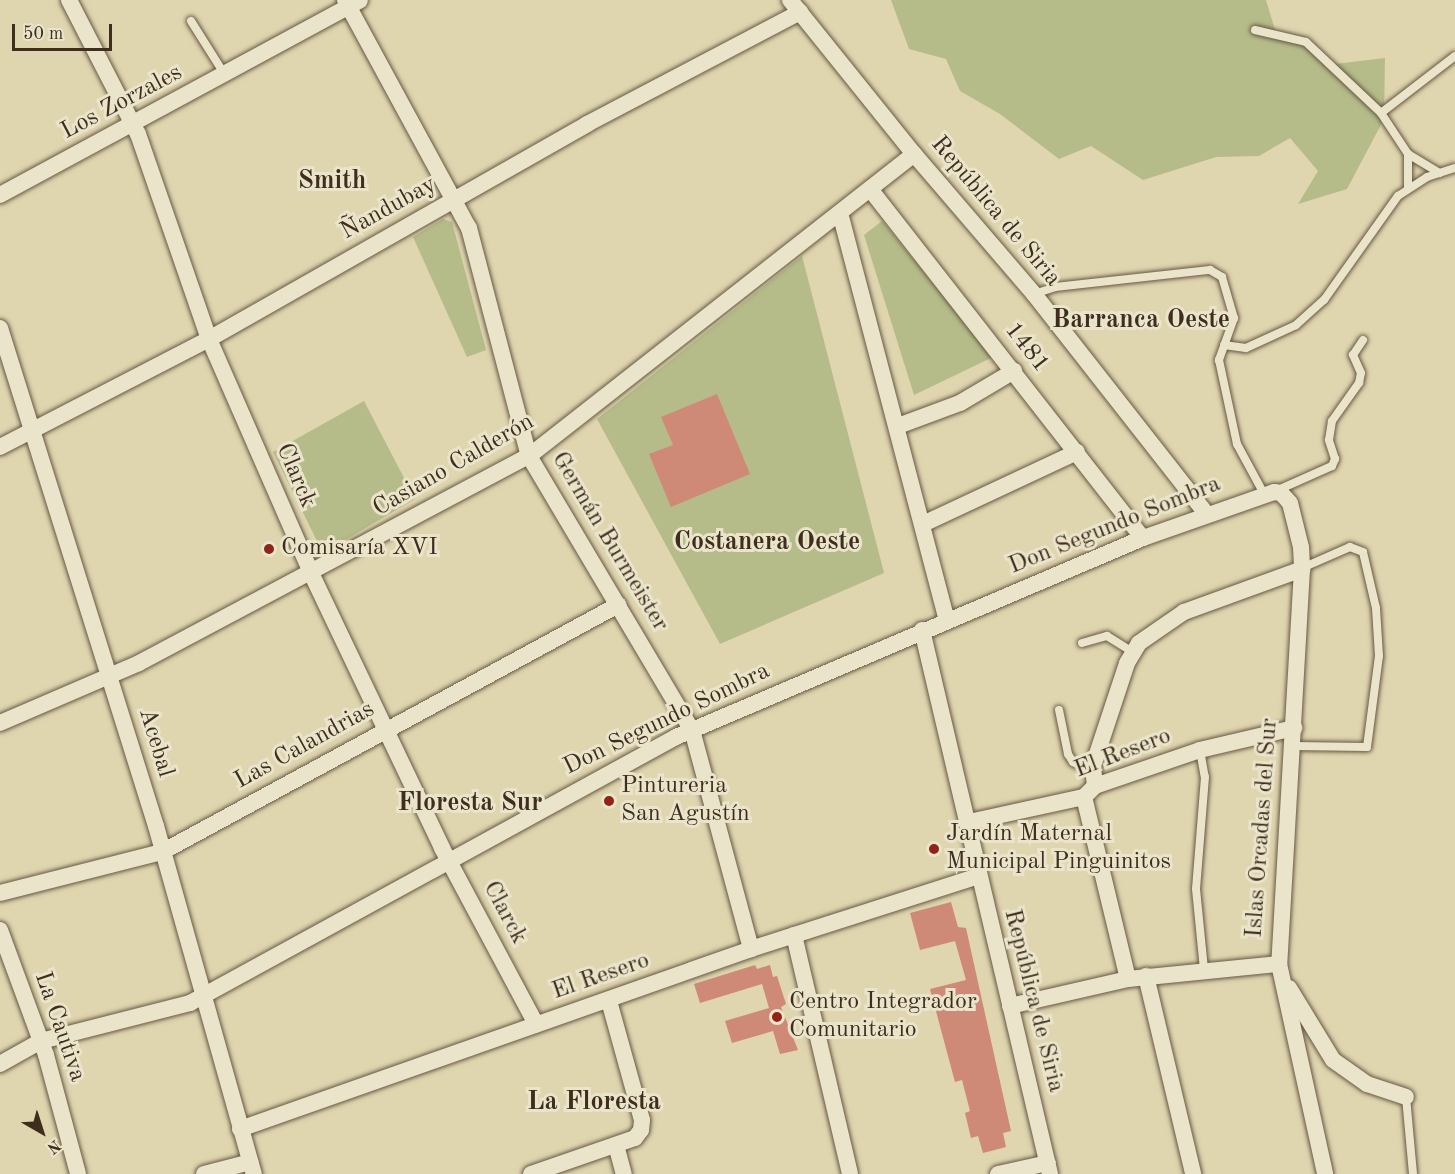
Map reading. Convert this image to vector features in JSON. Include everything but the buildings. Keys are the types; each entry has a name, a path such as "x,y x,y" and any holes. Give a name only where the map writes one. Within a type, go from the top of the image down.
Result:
{"street":[{"name":"Clarck","path":"69,0 134,124 209,339 311,573 448,859 536,1024"},
{"name":"Los Zorzales","path":"0,195 225,75 351,2"},
{"name":"Germán Burmeister","path":"351,2 474,240 529,456 692,730 751,949"},
{"name":"Ñandubay","path":"0,447 209,339 795,6"},
{"name":"República de Siria","path":"795,6 914,154 1034,294 1206,513"},
{"name":"Casiano Calderón","path":"0,723 109,676 311,573 529,456 914,154"},
{"name":"1481","path":"870,189 1143,538"},
{"path":"840,213 898,426 947,620"},
{"name":"Acebal","path":"0,328 162,852 201,997 252,1168"},
{"path":"898,426 960,404 1014,371"},
{"path":"923,524 1077,452"},
{"name":"Islas Orcadas del Sur","path":"1269,494 1281,493 1290,502 1301,548 1302,569 1280,969 1325,1174"},
{"name":"Don Segundo Sombra","path":"0,1064 41,1041 201,997 448,859 692,730 922,630 1143,538 1206,513 1269,494"},
{"path":"1128,979 1090,784 1133,652 1149,634 1172,618 1302,569"},
{"name":"Las Calandrias","path":"0,893 162,852 618,605"},
{"name":"República de Siria","path":"922,630 969,822 978,876 1049,1169"},
{"name":"El Resero","path":"969,822 1200,750 1294,728"},
{"name":"El Resero","path":"240,1129 751,949 978,876"},
{"name":"La Cautiva","path":"0,930 41,1041 78,1174"},
{"path":"794,935 850,1174"},
{"path":"1010,1006 1146,976 1204,969 1280,969 1333,1060 1367,1084 1406,1097"},
{"path":"1146,976 1193,1174"},
{"path":"531,1174 635,1138 641,1130 642,1120 609,1000"},
{"path":"616,1145 624,1174"},
{"path":"204,1174 252,1168"},
{"path":"998,1174 1049,1169"}],"lane":[{"path":"191,21 225,75"},
{"path":"1255,30 1306,42 1381,113 1408,154 1441,173"},
{"path":"1381,113 1455,56"},
{"path":"1408,154 1408,187"},
{"path":"1224,345 1246,348 1266,341 1311,313 1408,187 1455,168"},
{"path":"1034,294 1055,287 1210,270 1226,284 1234,318 1219,360 1238,444 1269,494 1332,465 1335,459 1329,440 1332,421 1359,383 1361,373 1353,355 1363,340"},
{"path":"1293,746 1367,747 1378,656 1376,608 1363,552 1350,547 1302,569"},
{"path":"1082,643 1107,636 1133,652"},
{"path":"1059,710 1068,754 1090,784"},
{"path":"1200,750 1205,777 1196,889 1204,969"},
{"path":"1406,1097 1413,1174"}],"green space":[{"path":"891,0 1266,0 1275,30 1335,64 1385,58 1384,119 1347,189 1298,204 1318,171 1290,138 1259,156 1216,157 1143,180 1091,146 1059,159 1000,114 960,91 946,59 909,49"},
{"path":"443,219 452,222 486,350 467,357 413,237"},
{"path":"882,221 993,357 914,395 864,235"},
{"path":"802,256 884,573 720,644 597,419"},
{"path":"364,401 415,499 330,549 317,541 273,452"}],"place":[{"name":"Comisaría XVI","path":"269,549"},
{"name":"Pintureria San Agustín","path":"609,801"},
{"name":"Jardín Maternal Municipal Pinguinitos","path":"934,849"},
{"name":"Centro Integrador Comunitario","path":"777,1017"}],"district":[{"name":"Smith","path":"332,182"},
{"name":"Barranca Oeste","path":"1141,321"},
{"name":"Costanera Oeste","path":"767,543"},
{"name":"Floresta Sur","path":"470,804"},
{"name":"La Floresta","path":"594,1103"}]}
